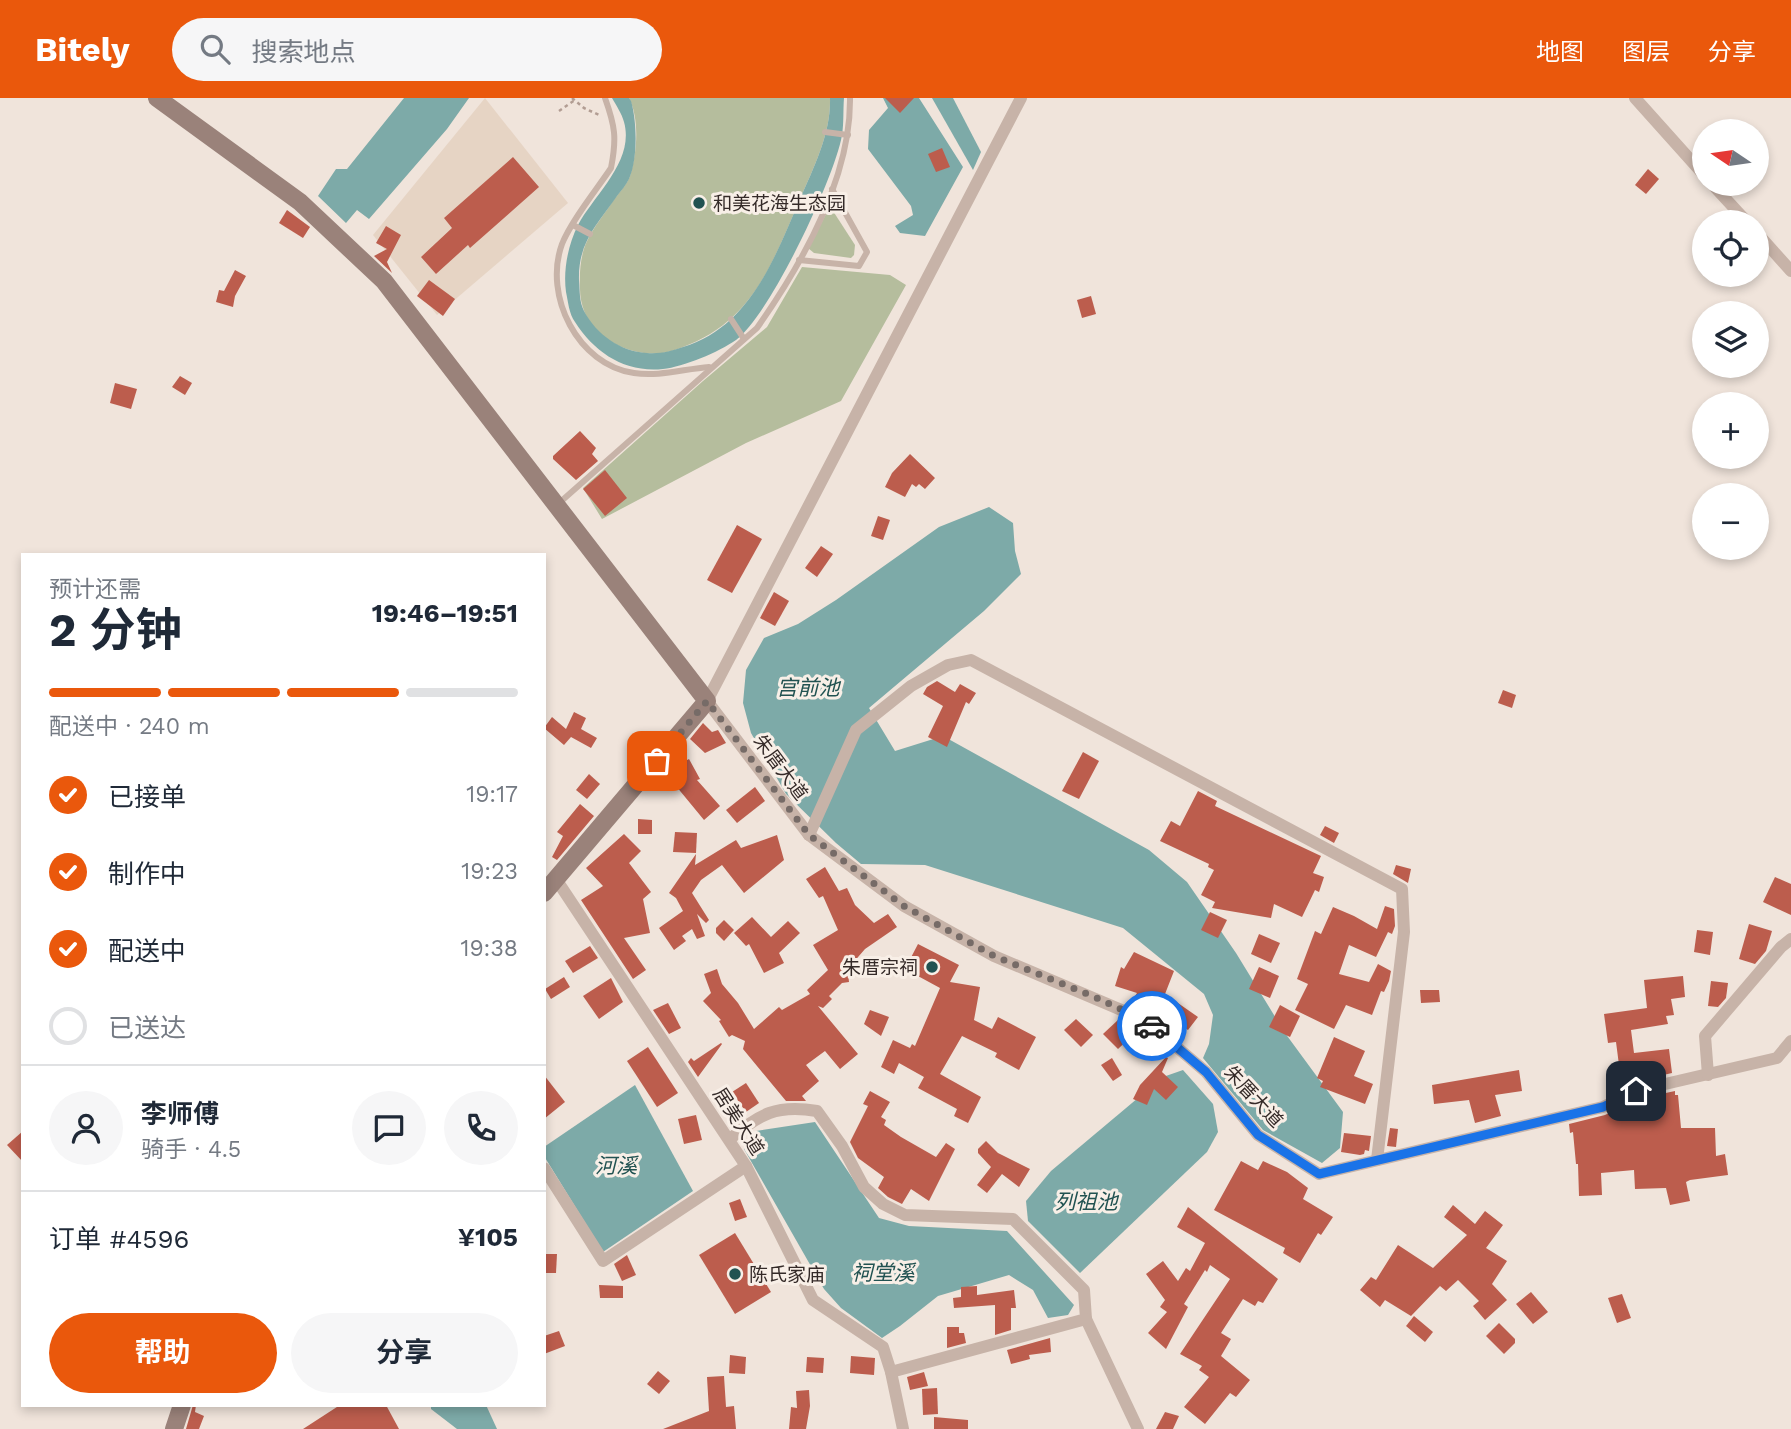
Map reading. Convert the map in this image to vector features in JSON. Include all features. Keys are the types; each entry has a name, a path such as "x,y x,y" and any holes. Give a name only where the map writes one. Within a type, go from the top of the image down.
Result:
{"street":[{"path":"157,98 300,202 384,281 707,701"},
{"path":"550,886 707,701 1021,98"},
{"path":"1635,98 1692,162"},
{"path":"1723,196 1736,210"},
{"path":"1769,246 1791,271"},
{"path":"809,835 856,730 911,686 948,665 971,660 1402,889 1404,932 1377,1160"},
{"name":"朱厝大道","path":"707,701 809,835 904,906 994,956 1144,1020 1206,1072 1258,1135 1319,1174 1603,1107 1636,1091 1777,1058 1791,1041"},
{"name":"居美大道","path":"550,886 730,1139 813,1300 883,1347 903,1429"},
{"path":"1714,1074 1705,1036 1781,947 1791,939"},
{"path":"730,1139 753,1119 768,1113 795,1107 817,1111 842,1146 864,1187 883,1204 905,1216 1013,1219 1084,1290 1086,1319 1138,1429"},
{"path":"546,1171 603,1261 746,1166"},
{"path":"891,1372 1086,1319"},
{"path":"174,1429 181,1407"}],"lane":[{"path":"605,98 615,125 611,167 562,244 558,269 563,314 575,334 593,354 612,366 632,373 653,374 710,367"},
{"path":"557,506 710,367 757,328 780,296 838,176 850,124 850,98"},
{"path":"825,132 848,135"},
{"path":"799,260 859,266 867,252 832,189"},
{"path":"573,225 590,234"},
{"path":"731,320 744,339"}],"path":[{"path":"559,111 573,99 602,117"}],"green space":[{"path":"629,98 830,98 828,124 816,162 778,249 754,292 721,327 699,340 662,353 642,353 614,344 594,328 587,318 580,295 584,249 599,221 630,176 636,147 636,126"},
{"path":"833,211 855,245 851,258 814,253 808,248 826,214"},
{"path":"802,267 890,275 906,285 841,401 746,443 602,519 583,488 767,327"}],"shaded area":[{"path":"485,98 568,203 437,315 373,235"}],"water":[{"path":"404,98 469,98 447,129 369,219 357,210 346,223 318,196 336,169 347,169"},
{"path":"612,98 629,98 631,101 635,129 634,161 628,181 585,244 580,267 580,300 595,327 610,340 637,352 661,353 706,337 726,324 743,307 770,266 811,175 825,137 830,98 844,98 842,135 837,155 799,244 766,303 736,340 701,358 671,368 636,368 612,359 583,333 573,319 569,307 565,275 571,241 578,225 611,177 624,150 624,122"},
{"path":"883,98 919,98 963,167 925,236 900,233 895,226 913,215 911,206 868,149 869,130 888,108"},
{"path":"932,98 953,98 981,152 973,170"},
{"name":"宫前池","path":"989,507 1013,523 1015,551 1021,574 984,611 869,708 895,751 943,736 1149,850 1187,882 1236,953 1285,1033 1343,1112 1340,1148 1322,1163 1263,1130 1203,1058 1209,1044 1213,1015 1204,994 1123,928 925,865 861,864 786,794 751,733 743,703 746,670 764,638 798,624 836,600 939,527"},
{"name":"列祖池","path":"1183,1070 1213,1104 1218,1132 1207,1152 1080,1273 1028,1221 1026,1201 1051,1171 1163,1077"},
{"name":"河溪","path":"635,1085 693,1191 603,1252 546,1159 546,1146"},
{"name":"祠堂溪","path":"815,1122 879,1218 909,1226 1007,1231 1074,1305 1068,1315 1048,1318 1033,1290 1009,1275 938,1296 882,1338 841,1308 824,1289 744,1149 756,1131"},
{"path":"487,1407 497,1429 457,1429 431,1409"}],"building":[{"path":"885,98 914,98 900,113"},
{"path":"942,148 950,167 936,172 928,154"},
{"path":"513,157 539,187 436,274 421,257 452,228 444,218"},
{"path":"1648,169 1659,179 1646,194 1635,185"},
{"path":"287,210 310,227 303,238 279,223"},
{"path":"386,226 401,235 387,262 392,273 374,256 387,249 376,243"},
{"path":"235,270 246,276 235,296 233,307 216,302 219,290 224,291"},
{"path":"429,280 455,299 443,316 417,296"},
{"path":"1091,296 1096,314 1082,318 1077,300"},
{"path":"180,376 192,383 185,395 172,387"},
{"path":"115,383 137,389 131,409 110,403"},
{"path":"580,431 596,448 592,454 598,461 576,480 553,456"},
{"path":"910,454 935,478 925,489 919,484 916,487 912,484 905,497 885,487 892,473"},
{"path":"605,470 627,498 605,516 583,489"},
{"path":"878,516 890,520 883,540 871,536"},
{"path":"737,525 762,539 732,593 707,580"},
{"path":"821,546 833,554 817,577 805,568"},
{"path":"774,592 789,601 775,626 760,618"},
{"path":"937,681 955,692 960,684 976,693 969,704 966,702 947,747 928,737 943,706 923,694 927,687"},
{"path":"1503,690 1516,695 1512,708 1498,703"},
{"path":"574,712 586,718 581,729 597,738 591,748 571,737 564,745 546,730 546,725 552,717 566,729"},
{"path":"703,723 712,732 718,730 726,743 705,753 690,739"},
{"path":"1083,752 1099,761 1079,799 1062,791"},
{"path":"689,759 700,779 697,780 720,806 704,820 667,771"},
{"path":"589,774 600,784 587,799 576,790"},
{"path":"755,787 765,801 737,823 726,810"},
{"path":"1198,791 1217,801 1215,806 1321,856 1313,873 1324,877 1319,892 1315,890 1302,917 1274,904 1271,918 1212,908 1215,902 1201,895 1214,870 1208,867 1209,864 1160,841 1171,821 1180,826"},
{"path":"580,804 594,816 557,860 552,857 563,836 557,832"},
{"path":"638,819 652,820 652,834 638,834"},
{"path":"1325,826 1339,833 1334,843 1320,835"},
{"path":"675,832 697,833 696,853 673,852"},
{"path":"624,834 641,851 629,863 651,892 643,899 650,933 624,938 646,970 633,979 581,900 603,886 586,868"},
{"path":"777,835 784,860 744,893 722,865 701,880 692,893 709,920 706,923 697,914 705,936 697,939 692,929 682,936 686,941 674,950 659,928 683,911 676,898 669,893 696,854 695,865 736,840 741,848"},
{"path":"1396,865 1411,869 1408,883 1393,874"},
{"path":"825,867 839,891 847,888 855,905 874,923 888,914 897,927 865,949 852,964 854,972 848,973 849,982 842,983 829,996 832,999 823,1008 818,1006 858,1054 840,1069 825,1051 806,1065 819,1081 802,1096 806,1101 786,1101 743,1049 745,1041 732,1035 729,1037 719,1021 721,1020 703,1001 711,993 704,974 717,969 722,984 754,1029 779,1007 782,1010 810,994 807,990 828,970 813,945 838,930 823,896 819,898 806,879"},
{"path":"1775,877 1791,884 1791,915 1763,902"},
{"path":"1385,906 1394,909 1395,926 1392,934 1388,932 1376,957 1349,945 1339,974 1369,982 1378,964 1391,971 1389,981 1384,992 1381,991 1372,1015 1346,1005 1334,1029 1295,1010 1308,984 1297,979 1315,931 1321,934 1333,907 1377,929"},
{"path":"1210,912 1227,920 1218,938 1201,930"},
{"path":"752,917 771,937 788,921 800,933 779,953 784,963 764,973 749,944 746,946 734,933"},
{"path":"724,920 734,930 724,941 716,933 716,928"},
{"path":"1749,924 1772,931 1766,951 1755,964 1739,959"},
{"path":"1697,930 1713,932 1710,955 1694,952"},
{"path":"1259,934 1280,943 1271,963 1251,954"},
{"path":"918,944 959,965 950,982 980,987 974,1020 992,1029 998,1017 1036,1037 1019,1070 995,1057 997,1053 962,1036 940,1074 981,1097 968,1123 954,1116 957,1109 918,1088 924,1077 899,1063 894,1074 881,1067 893,1040 910,1048 912,1044 915,1046 940,988 905,969"},
{"path":"590,946 598,958 573,973 565,961"},
{"path":"1134,952 1174,971 1165,994 1198,1017 1188,1030 1170,1018 1165,1025 1150,1013 1130,1004 1137,993 1115,986 1121,967 1124,969"},
{"path":"1259,967 1279,976 1270,998 1249,989"},
{"path":"1683,976 1685,997 1671,999 1674,1015 1666,1016 1668,1024 1631,1030 1634,1053 1669,1049 1672,1073 1633,1082 1622,1088 1616,1042 1608,1043 1604,1014 1647,1008 1644,980"},
{"path":"564,977 570,987 551,999 546,988"},
{"path":"611,978 623,1002 599,1019 583,996"},
{"path":"1711,981 1728,983 1726,998 1718,1007 1708,1006"},
{"path":"1420,990 1439,990 1440,1002 1421,1003"},
{"path":"668,1003 681,1028 669,1034 653,1010"},
{"path":"1280,1005 1300,1016 1290,1037 1269,1027"},
{"path":"870,1010 889,1017 881,1036 864,1024"},
{"path":"1076,1019 1093,1035 1081,1047 1064,1030"},
{"path":"1119,1019 1133,1035 1118,1049 1103,1034"},
{"path":"1334,1037 1365,1051 1354,1076 1373,1084 1365,1104 1320,1087 1323,1081 1317,1078"},
{"path":"721,1043 698,1077 688,1062 691,1058 694,1061"},
{"path":"648,1047 678,1093 657,1107 627,1061"},
{"path":"1166,1057 1168,1058 1162,1072 1178,1087 1166,1100 1154,1089 1147,1105 1133,1099 1140,1085"},
{"path":"1112,1058 1122,1075 1113,1081 1101,1065"},
{"path":"1519,1070 1522,1091 1495,1095 1501,1116 1475,1123 1469,1100 1434,1104 1432,1085"},
{"path":"546,1078 565,1102 546,1117"},
{"path":"746,1083 759,1103 746,1112 732,1092"},
{"path":"870,1091 890,1102 881,1117 886,1120 884,1125 901,1137 936,1157 946,1143 955,1149 929,1201 911,1189 902,1204 888,1197 878,1188 884,1177 858,1158 850,1142 868,1106 863,1104"},
{"path":"1675,1091 1675,1095 1678,1095 1681,1128 1715,1128 1716,1156 1725,1154 1728,1175 1686,1182 1690,1201 1670,1205 1666,1188 1635,1189 1634,1170 1601,1173 1602,1195 1579,1196 1578,1164 1573,1132 1570,1133 1569,1124 1605,1115 1638,1099"},
{"path":"696,1115 702,1140 684,1144 678,1119"},
{"path":"1390,1128 1398,1129 1396,1147 1387,1146"},
{"path":"21,1133 21,1160 7,1145"},
{"path":"1344,1133 1371,1136 1369,1151 1365,1150 1364,1154 1360,1155 1341,1152"},
{"path":"986,1141 998,1153 1030,1169 1019,1187 1002,1174 987,1193 977,1185 991,1167 978,1153 978,1149"},
{"path":"1241,1161 1258,1170 1263,1161 1287,1172 1308,1188 1303,1199 1333,1217 1321,1235 1318,1233 1300,1263 1283,1253 1285,1248 1214,1210"},
{"path":"740,1199 747,1217 735,1221 729,1203"},
{"path":"1453,1205 1475,1224 1485,1211 1503,1225 1486,1248 1507,1261 1492,1284 1507,1300 1485,1320 1473,1306 1479,1301 1458,1280 1446,1291 1440,1286 1411,1316 1385,1300 1380,1307 1360,1290 1371,1277 1376,1280 1398,1245 1433,1268 1467,1235 1444,1217"},
{"path":"1188,1207 1278,1279 1263,1303 1258,1301 1255,1306 1243,1299 1221,1333 1231,1339 1221,1356 1250,1380 1236,1397 1230,1393 1205,1424 1184,1407 1209,1377 1199,1370 1202,1366 1180,1354 1230,1279 1210,1265 1207,1272 1205,1270 1184,1304 1188,1307 1166,1349 1148,1333 1167,1312 1160,1307 1165,1300 1146,1274 1163,1261 1178,1281 1186,1268 1190,1271 1205,1243 1177,1227"},
{"name":"陈氏家庙","path":"735,1233 771,1292 735,1314 699,1255"},
{"path":"546,1254 557,1254 556,1273 546,1273"},
{"path":"627,1255 636,1275 622,1281 614,1264"},
{"path":"599,1285 623,1286 623,1298 600,1298"},
{"path":"977,1286 977,1295 1014,1290 1016,1308 1011,1308 1011,1330 995,1335 995,1305 954,1308 953,1298 961,1297 961,1287"},
{"path":"1531,1292 1548,1312 1533,1324 1516,1304"},
{"path":"1622,1294 1631,1318 1617,1323 1608,1298"},
{"path":"1414,1316 1433,1332 1425,1342 1406,1326"},
{"path":"1499,1323 1515,1339 1515,1343 1504,1354 1486,1336"},
{"path":"947,1327 959,1327 959,1333 964,1333 966,1343 947,1348"},
{"path":"559,1331 565,1346 546,1353 546,1335"},
{"path":"1050,1338 1051,1352 1029,1355 1030,1359 1011,1364 1007,1350"},
{"path":"730,1355 746,1357 745,1374 729,1373"},
{"path":"851,1356 875,1358 874,1375 850,1373"},
{"path":"807,1357 824,1358 823,1373 806,1372"},
{"path":"658,1371 670,1381 659,1394 647,1384"},
{"path":"924,1372 928,1386 910,1390 907,1377"},
{"path":"724,1376 726,1407 734,1406 736,1429 663,1429 709,1411 707,1377"},
{"path":"937,1388 938,1414 923,1415 922,1389"},
{"path":"809,1390 810,1406 806,1429 789,1429 791,1407 797,1408 796,1391"},
{"path":"192,1407 196,1407 195,1412 204,1416 199,1429 186,1429"},
{"path":"337,1407 387,1407 399,1429 303,1429"},
{"path":"1165,1412 1179,1416 1173,1429 1156,1429"},
{"path":"934,1417 968,1420 968,1429 934,1429"}],"way so far":[{"path":"657,761 707,701 809,835 904,906 994,956 1097,998 1152,1026"}],"place":[{"name":"和美花海生态园","path":"699,203"},
{"name":"朱厝宗祠","path":"932,967"},
{"name":"陈氏家庙","path":"735,1274"}],"route":[{"path":"1152,1026 1206,1072 1258,1135 1319,1174 1603,1107 1636,1091"}]}
